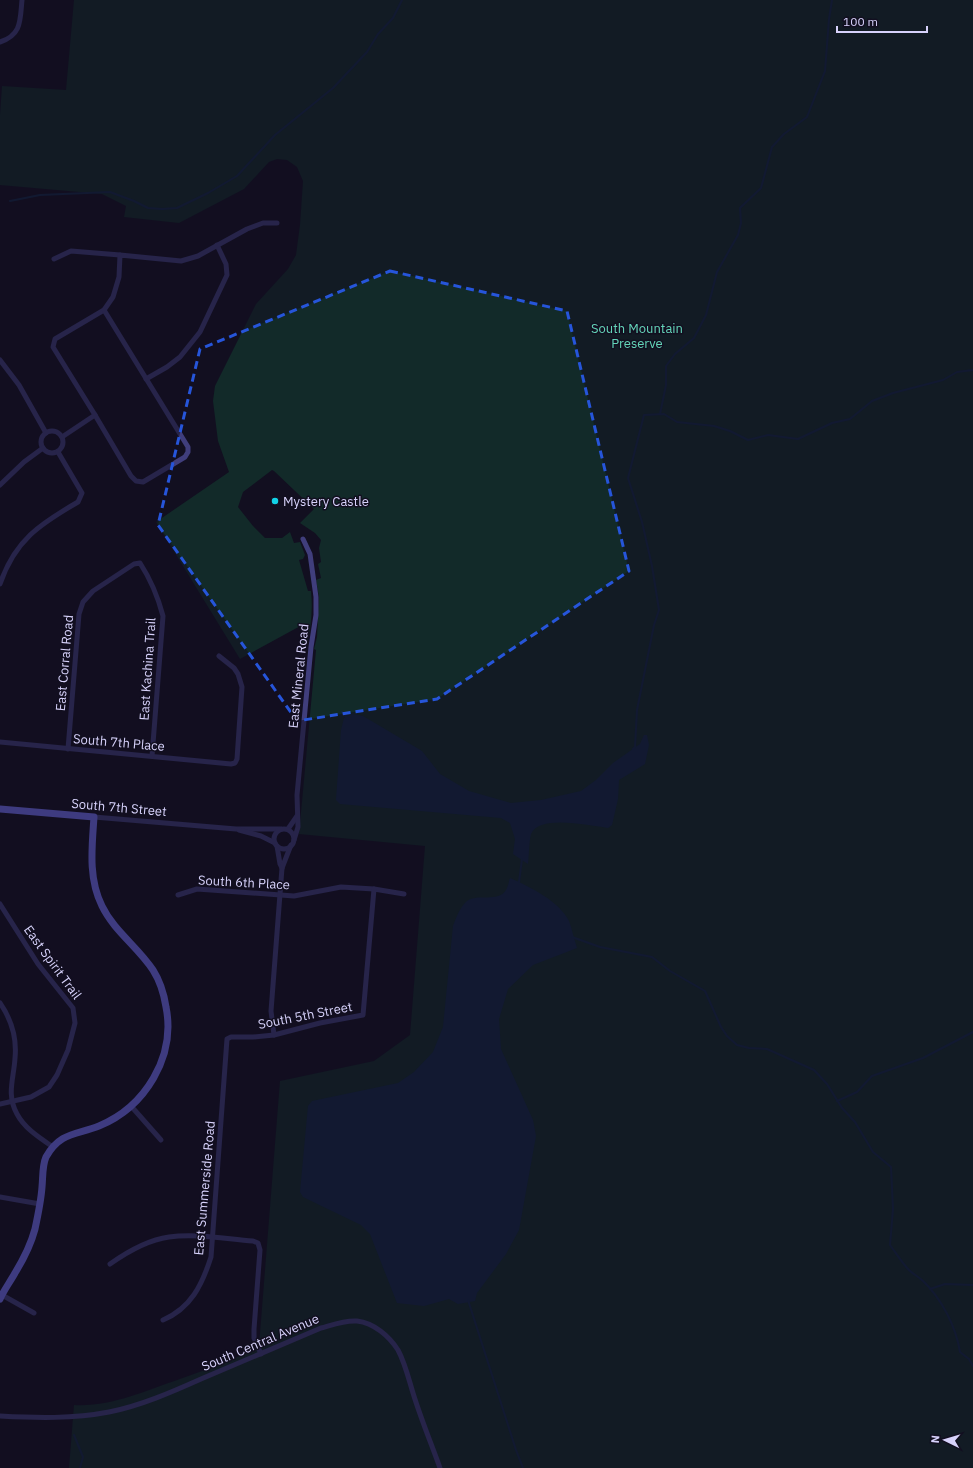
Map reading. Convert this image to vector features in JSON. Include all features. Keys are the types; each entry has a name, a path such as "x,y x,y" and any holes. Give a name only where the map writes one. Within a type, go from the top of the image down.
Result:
{"street":[{"path":"0,42 9,38 16,32 19,25 22,0"},
{"path":"54,258 71,251 181,261 198,256 247,229 262,223 277,223"},
{"path":"146,379 167,367 180,357 200,332 226,275 226,264 217,245"},
{"path":"104,310 188,446 188,452 185,457 143,482 136,481 131,476 96,415 53,347 55,339 104,310 113,297 118,277 120,255"},
{"path":"0,360 19,385 46,433"},
{"path":"62,437 96,415"},
{"path":"53,432 60,434 62,437 63,443 61,450 58,452 48,453 43,448 42,438 46,433 53,432"},
{"path":"0,485 24,462 43,448"},
{"path":"0,584 6,568 18,548 25,540 45,522 78,502 81,497 82,493 58,452"},
{"name":"East Mineral Road","path":"294,840 298,827 297,795 311,647 316,615 316,597 310,554 303,539"},
{"name":"East Corral Road","path":"68,749 79,614 83,602 99,587 134,564 140,563"},
{"name":"East Kachina Trail","path":"140,563 146,571 157,594 163,616 152,756"},
{"name":"South 7th Place","path":"0,742 231,764 235,763 238,759 242,687 238,674 234,668 219,656"},
{"name":"South 7th Street","path":"0,809 236,829 288,830"},
{"path":"274,1035 271,1011 282,868 294,840 292,834 288,830 297,816"},
{"path":"34,1313 2,1293 16,1273 34,1230 40,1204 45,1159 53,1147 69,1134 84,1131 112,1120 131,1106 146,1092 163,1058 167,1039 167,1008 161,987 153,970 109,918 102,907 97,894 93,881 91,862 94,817"},
{"name":"South 7th Street","path":"236,829 261,836 284,849 291,845"},
{"path":"281,829 275,835 282,868"},
{"name":"South 6th Place","path":"178,895 197,889 294,896 341,887 374,889 404,894"},
{"name":"South 5th Street","path":"226,1039 231,1037 274,1035 320,1023 364,1015 374,889"},
{"name":"East Spirit Trail","path":"0,904 38,964 73,1008 75,1023 68,1050 57,1075 49,1087 31,1097 0,1104"},
{"path":"0,1003 10,1020 15,1038 15,1058 11,1080 13,1101 17,1114 32,1132 53,1147"},
{"name":"East Summerside Road","path":"163,1320 174,1315 194,1295 205,1274 211,1257 226,1039"},
{"path":"131,1106 161,1140"},
{"path":"0,1197 40,1204"},
{"path":"110,1264 136,1248 168,1237 182,1236 213,1238 253,1241 258,1243 260,1250 254,1338 260,1354"},
{"name":"South Central Avenue","path":"0,1416 34,1418 60,1417 110,1411 138,1403 182,1387 321,1328 343,1322 356,1321 376,1328 390,1340 399,1352 440,1468"}],"highlighted area":[{"path":"390,271 567,311 629,571 437,699 297,721 158,525 200,349"}],"green space":[{"name":"South Mountain Preserve","path":"74,0 973,0 973,1468 69,1468 74,1405 88,1405 115,1401 128,1397 220,1364 259,1346 280,1081 374,1061 410,1035 425,846 299,834 316,650 314,649 317,637 319,597 316,580 321,578 318,564 321,562 319,548 321,540 315,533 300,523 314,509 272,470 243,492 238,507 265,538 282,538 290,532 294,543 300,542 305,555 303,559 299,560 308,591 311,591 312,613 306,648 301,648 304,624 240,659 156,522 229,472 218,441 213,401 215,386 256,304 288,269 296,255 303,181 297,167 287,160 277,159 269,162 244,189 179,223 124,217 126,206 102,194 0,185 0,115 2,86 66,90"}],"water":[{"path":"352,714 363,716 422,751 440,774 469,791 511,803 541,800 581,791 596,780 613,763 640,744 644,735 647,735 649,745 645,764 619,780 618,799 612,825 608,828 566,823 544,824 536,828 531,834 528,864 513,854 515,839 510,823 501,818 340,804 336,800 341,730 344,718"},
{"path":"510,878 535,890 558,907 569,921 577,948 533,965 508,989 499,1019 501,1049 533,1120 536,1136 519,1230 506,1254 477,1293 475,1301 458,1304 449,1299 424,1306 397,1303 370,1234 361,1225 303,1197 300,1192 308,1106 312,1101 398,1083 414,1072 433,1052 443,1027 453,926 460,909 467,901 472,899 493,897 502,894 507,889"}],"waterway":[{"path":"10,201 40,195 110,192 148,208 162,209 177,208 208,193 237,176 275,135 333,88 367,52 378,34 393,18 402,0"},
{"path":"660,414 666,385 666,366 675,354 694,338 706,315 717,272 738,235 741,223 740,208 761,188 772,147 784,134 807,117 825,71 832,0"},
{"path":"633,749 635,747 637,710 654,625 659,610 652,566 642,522 628,478 644,415 664,414 677,422 714,426 730,431 748,440 768,435 798,439 832,423 850,419 872,401 893,393 943,380 957,372 973,370"},
{"path":"342,712 348,719"},
{"path":"519,882 522,859"},
{"path":"572,937 600,947 652,957 670,971 705,991 721,1027 727,1036 737,1045 749,1048 767,1049 814,1070 827,1084 842,1108 855,1122 873,1152 891,1167 893,1209 890,1245 906,1267 923,1281 936,1296 952,1323 960,1352 969,1359 973,1366"},
{"path":"837,1101 857,1092 872,1076 923,1058 973,1032"},
{"path":"930,1289 945,1284 973,1285"},
{"path":"468,1300 523,1468"},
{"path":"74,1435 83,1457 80,1468"}],"place":[{"name":"Mystery Castle","path":"275,501"}]}
